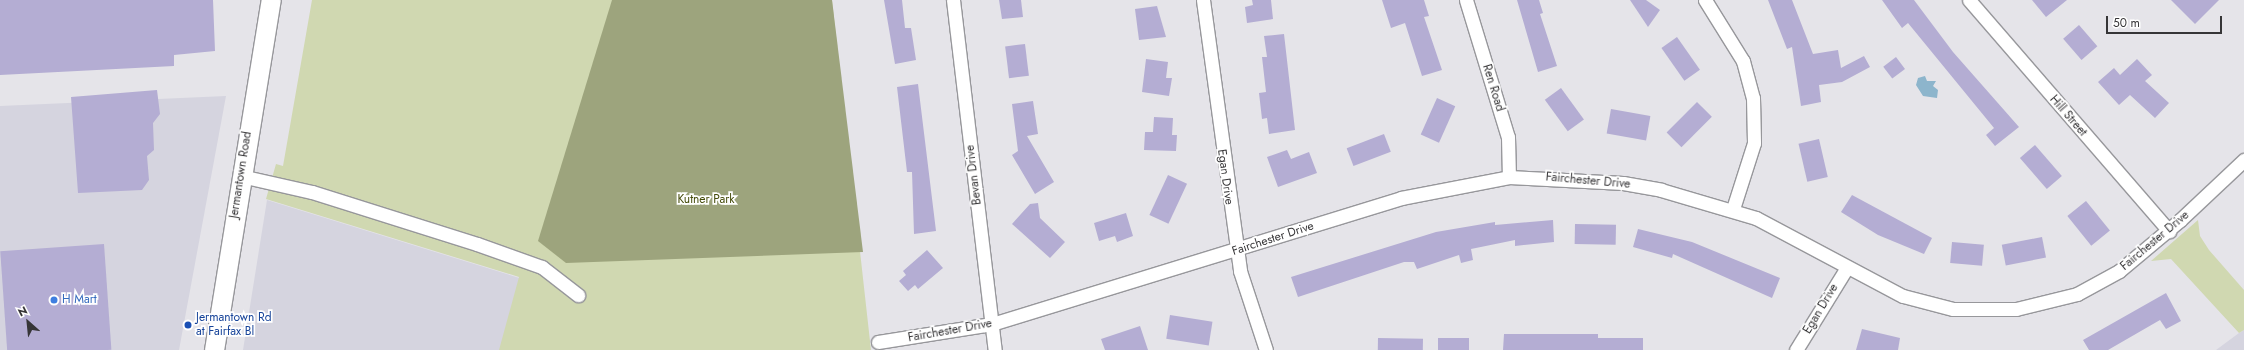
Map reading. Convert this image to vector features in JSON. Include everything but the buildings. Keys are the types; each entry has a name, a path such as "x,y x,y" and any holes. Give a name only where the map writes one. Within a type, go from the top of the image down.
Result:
{"main road":[{"name":"Jermantown Road","path":"214,350 241,176 271,0"}],"street":[{"name":"Bevan Drive","path":"953,0 995,350"},
{"name":"Egan Drive","path":"1203,0 1237,250 1266,350"},
{"name":"Ren Road","path":"1466,0 1508,137 1509,177"},
{"path":"1706,0 1743,61 1754,98 1754,143 1733,209"},
{"name":"Hill Street","path":"1969,0 2169,231"},
{"name":"Fairchester Drive","path":"878,342 992,324 1237,250 1401,198 1509,177 1623,183 1733,209 1828,256 1846,269 1903,296 1934,306 1975,311 2016,310 2057,301 2096,285 2142,255 2244,160"},
{"path":"241,176 312,192 477,244 542,267 578,295"},
{"name":"Egan Drive","path":"1796,350 1846,269"}],"shaded area":[{"path":"226,96 179,350 0,350 0,106"},
{"path":"267,200 526,280 505,350 243,350"},
{"path":"2244,330 2244,350 2216,350 2239,333"}],"green space":[{"name":"Kutner Park","path":"312,0 832,0 871,350 499,350 519,277 266,199 276,164 283,166"},
{"name":"Kutner Park","path":"612,0 832,0 863,252 566,263 538,241"},
{"path":"2198,220 2200,236 2209,250 2244,290 2244,330 2239,333 2171,259 2151,261"}],"water":[{"path":"1925,76 1927,81 1936,81 1933,86 1938,90 1937,98 1923,96 1916,85 1918,78"}],"place":[{"name":"H Mart","path":"54,300"},
{"name":"Jermantown Rd at Fairfax Bl","path":"188,325"}]}
